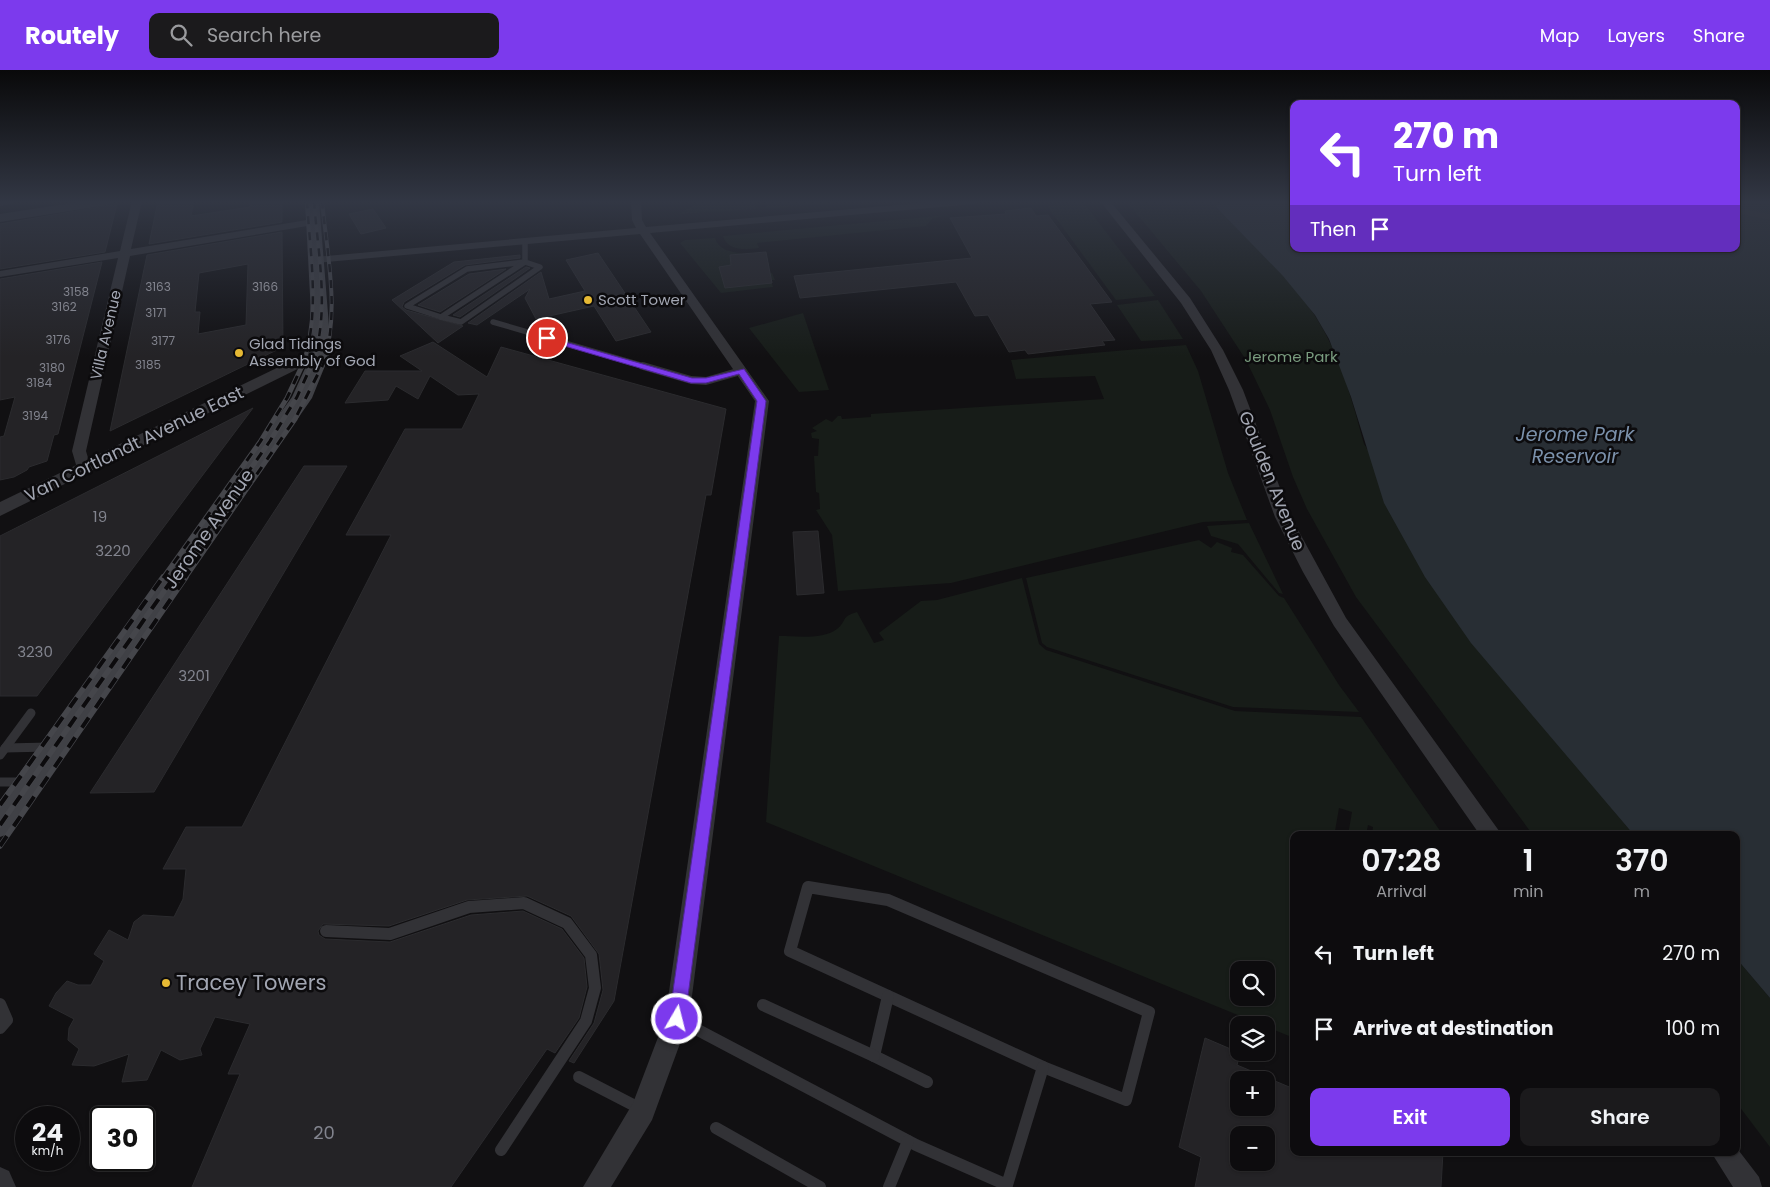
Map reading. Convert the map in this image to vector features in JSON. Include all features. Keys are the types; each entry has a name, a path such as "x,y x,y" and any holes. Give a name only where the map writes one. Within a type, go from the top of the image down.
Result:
{"main road":[{"name":"Jerome Avenue","path":"0,824 302,398 322,351 315,253"}],"street":[{"path":"0,274 124,253"},
{"name":"Villa Avenue","path":"84,468 79,451 125,253"},
{"path":"315,260 391,253"},
{"path":"596,1187 643,1111 677,1019 762,401 658,253"},
{"name":"Goulden Avenue","path":"1148,253 1186,300 1217,350 1236,390 1283,517 1311,572 1340,622 1489,831"},
{"name":"Van Cortlandt Avenue East","path":"0,510 322,351"},
{"path":"1727,1156 1749,1187"},
{"path":"0,1180 3,1187"}],"lane":[{"path":"525,253 525,262"},
{"path":"441,317 525,262"},
{"path":"525,262 540,267 461,322 441,317 407,306 467,269 525,262"},
{"path":"493,322 691,380 706,381 741,371"},
{"path":"2,751 30,713"},
{"path":"2,751 54,747"},
{"path":"0,782 29,782"},
{"path":"808,887 888,900 1149,1012 1126,1100 1043,1067 888,996 790,950 808,887"},
{"path":"326,931 390,934 469,907 524,902 567,922 591,955 595,988 586,1020 501,1150"},
{"path":"874,1056 888,996"},
{"path":"0,1004 7,1020 0,1028"},
{"path":"763,1005 927,1082"},
{"path":"677,1019 908,1141 1009,1186 1043,1067"},
{"path":"578,1077 643,1111"},
{"path":"716,1128 820,1187"},
{"path":"889,1187 908,1141"}],"green space":[{"path":"688,253 745,254 731,265 725,287 762,284 759,274 772,273 775,280 771,280 773,287 721,293"},
{"path":"1082,253 1122,253 1155,296 1116,300"},
{"name":"Jerome Park","path":"1169,253 1262,253 1305,301 1332,346 1355,411 1364,444 1614,811 1631,831 1530,831 1356,597 1307,509 1293,477 1270,410 1246,360 1201,291"},
{"path":"1158,300 1183,339 1141,341 1117,305"},
{"path":"803,313 829,390 799,392 749,328"},
{"path":"1186,345 1198,371 1228,473 1247,520 1203,522 951,583 838,591 832,535 816,510 820,509 819,493 816,492 814,456 818,456 819,439 812,438 811,433 817,431 812,428 826,419 832,422 838,416 841,416 842,419 871,417 871,414 1104,399 1095,376 1016,379 1011,360"},
{"path":"1249,523 1283,594 1279,593 1238,544 1211,536 1207,526"},
{"path":"1199,540 1211,548 1217,542 1232,548 1231,552 1243,555 1279,596 1284,598 1339,685 1359,712 1233,707 1047,647 1042,643 1026,578"},
{"path":"1022,578 1039,644 1046,650 1235,711 1361,717 1440,831 1372,831 1373,827 1368,825 1367,831 1349,831 1352,812 1339,808 1335,831 1290,831 1290,1036 1275,1030 1275,1016 1240,1016 766,822 779,636 809,637 824,635 837,629 846,617 857,612 874,643 884,640 879,633 921,601 937,600"},
{"path":"1740,963 1770,998 1770,1147 1740,1107"}],"water":[{"name":"Jerome Park Reservoir","path":"1261,253 1770,253 1770,998 1740,963 1740,831 1631,831 1471,643 1425,577 1384,503 1351,397 1329,339 1315,315 1283,276"}],"building":[{"path":"0,253 98,253 0,269"},
{"path":"158,253 282,253 283,347 110,431 147,255","holes":["248,264 246,325 198,334 200,312 195,312 199,273"]},
{"name":"Scott Tower","path":"598,253 651,332 616,341 594,306 536,319 525,298 530,289 477,325 468,323 541,272 549,299 585,291 566,260"},
{"path":"766,253 772,283 725,288 719,267 731,265 730,255"},
{"path":"969,253 1076,253 1112,302 1090,304 1115,340 1102,341 1105,345 1028,354 1025,350 1009,352 988,315 975,316 956,282 800,298 794,276 972,258"},
{"path":"520,255 520,258 465,265 404,302 402,307 406,310 463,326 438,343 392,300 454,262"},
{"path":"102,262 58,434 54,435 47,461 29,467 14,477 0,480 0,437 4,436 15,397 0,400 0,279"},
{"path":"526,267 530,268 460,317 453,315"},
{"path":"506,269 440,312 418,305 469,274"},
{"path":"433,342 487,377 501,347 726,409 711,495 706,495 614,1001 574,1063 569,1061 594,1023 603,990 599,954 571,916 527,896 467,900 389,926 323,924 318,931 319,935 325,939 390,942 471,915 523,911 562,929 584,958 587,987 579,1018 555,1053 547,1049 451,1187 192,1187 240,1074 228,1074 250,1024 215,1017 200,1049 202,1055 180,1060 161,1050 147,1080 122,1082 129,1054 94,1066 72,1065 79,1049 68,1040 69,1028 74,1019 49,1006 56,993 67,981 78,985 91,985 104,961 94,954 109,930 128,940 134,922 143,915 174,917 183,899 186,869 163,869 186,827 242,827 391,535 346,535 405,429 462,429 479,394 458,395 430,376 418,399 396,386 388,400 345,403 365,371 422,371 400,356"},
{"path":"253,408 37,696 0,696 0,536"},
{"path":"304,466 347,466 154,792 90,793"},
{"path":"818,531 824,593 797,595 793,532"},
{"path":"1205,1038 1230,1049 1230,1061 1238,1061 1237,1065 1251,1071 1230,1071 1230,1116 1275,1116 1275,1081 1290,1087 1290,1156 1443,1156 1441,1187 1195,1187 1201,1157 1179,1147"}],"railway":[{"path":"302,367 308,347 313,306 311,253"},
{"path":"311,367 317,347 322,306 319,253"},
{"path":"322,367 328,347 331,326 332,305 328,253"},
{"path":"163,578 260,442 287,398 302,366"},
{"path":"174,578 270,441 297,397 311,366"},
{"path":"185,578 295,419 322,366"},
{"path":"0,805 163,577"},
{"path":"0,825 174,577"},
{"path":"0,846 186,577"}],"place":[{"name":"Scott Tower","path":"588,300"},
{"name":"Glad Tidings Assembly of God","path":"239,353"},
{"name":"Tracey Towers","path":"166,983"}],"route":[{"path":"547,338 691,380 706,381 741,371 762,401 677,1019"}]}
